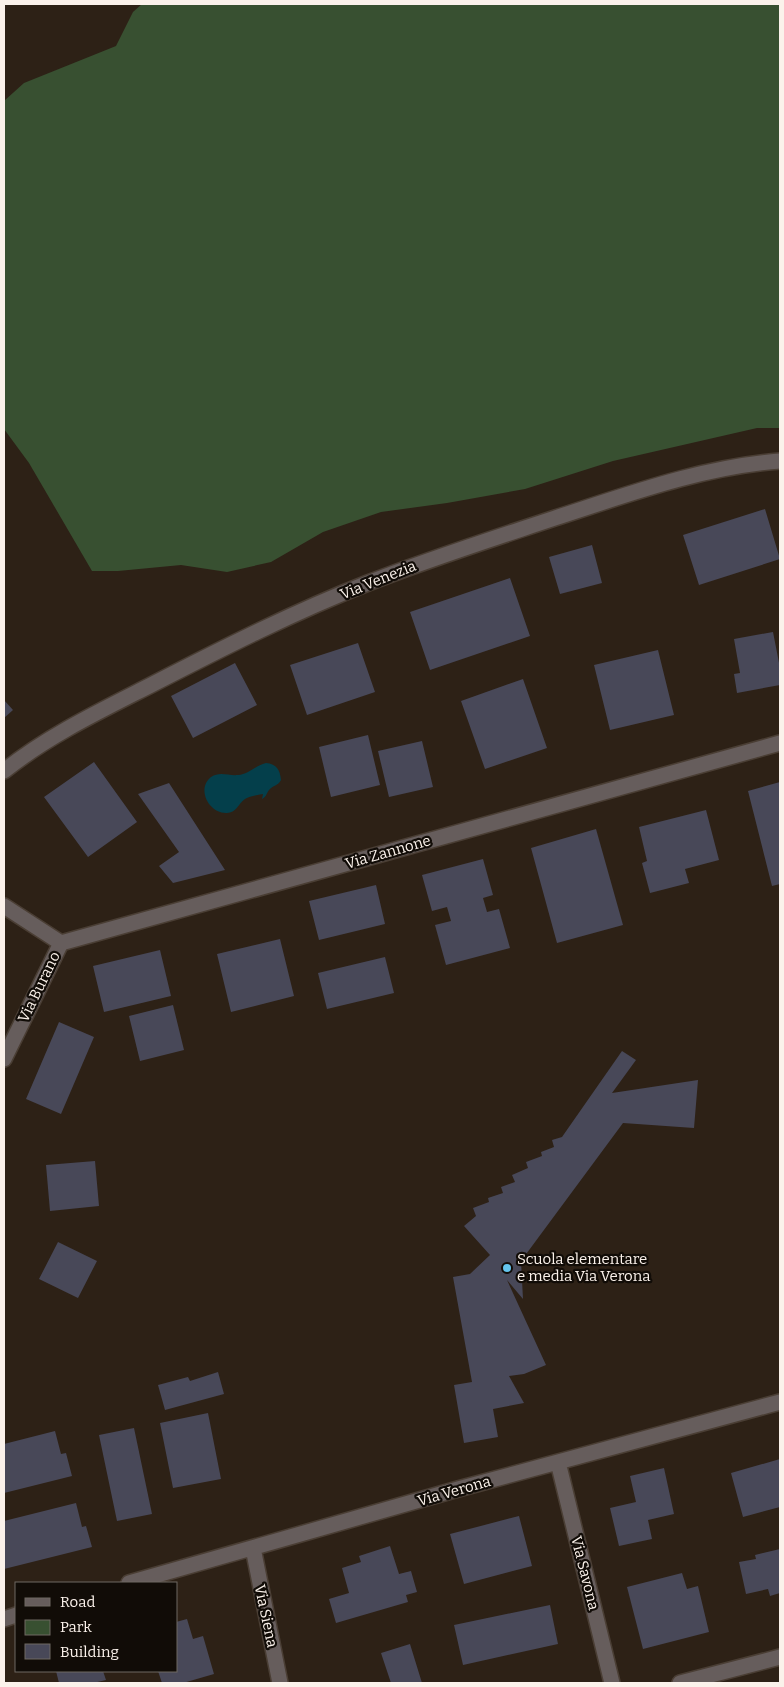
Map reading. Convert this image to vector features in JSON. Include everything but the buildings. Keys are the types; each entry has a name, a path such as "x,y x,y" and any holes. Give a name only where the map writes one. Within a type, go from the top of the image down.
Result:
{"street":[{"name":"Via Venezia","path":"4,771 38,746 72,726 242,639 366,584 452,552 656,486 726,469 780,461"},
{"name":"Via Zannone","path":"61,943 780,744"},
{"path":"4,906 61,943"},
{"name":"Via Burano","path":"4,1058 61,943"},
{"name":"Via Verona","path":"133,1582 558,1462 780,1402"},
{"name":"Via Savona","path":"558,1462 612,1683"},
{"name":"Via Siena","path":"252,1548 280,1683"},
{"path":"680,1683 780,1657"}],"green space":[{"path":"142,4 780,4 780,428 757,428 613,461 525,489 447,503 381,512 323,532 271,562 227,572 181,565 118,571 92,571 29,463 4,429 4,101 24,83 116,46 133,12"}],"water":[{"path":"266,763 277,768 281,780 268,791 264,798 262,799 263,794 247,798 230,813 221,812 210,805 205,794 205,788 211,777 221,774 242,774"}],"place":[{"name":"Scuola elementare e media Via Verona","path":"507,1268"}]}
